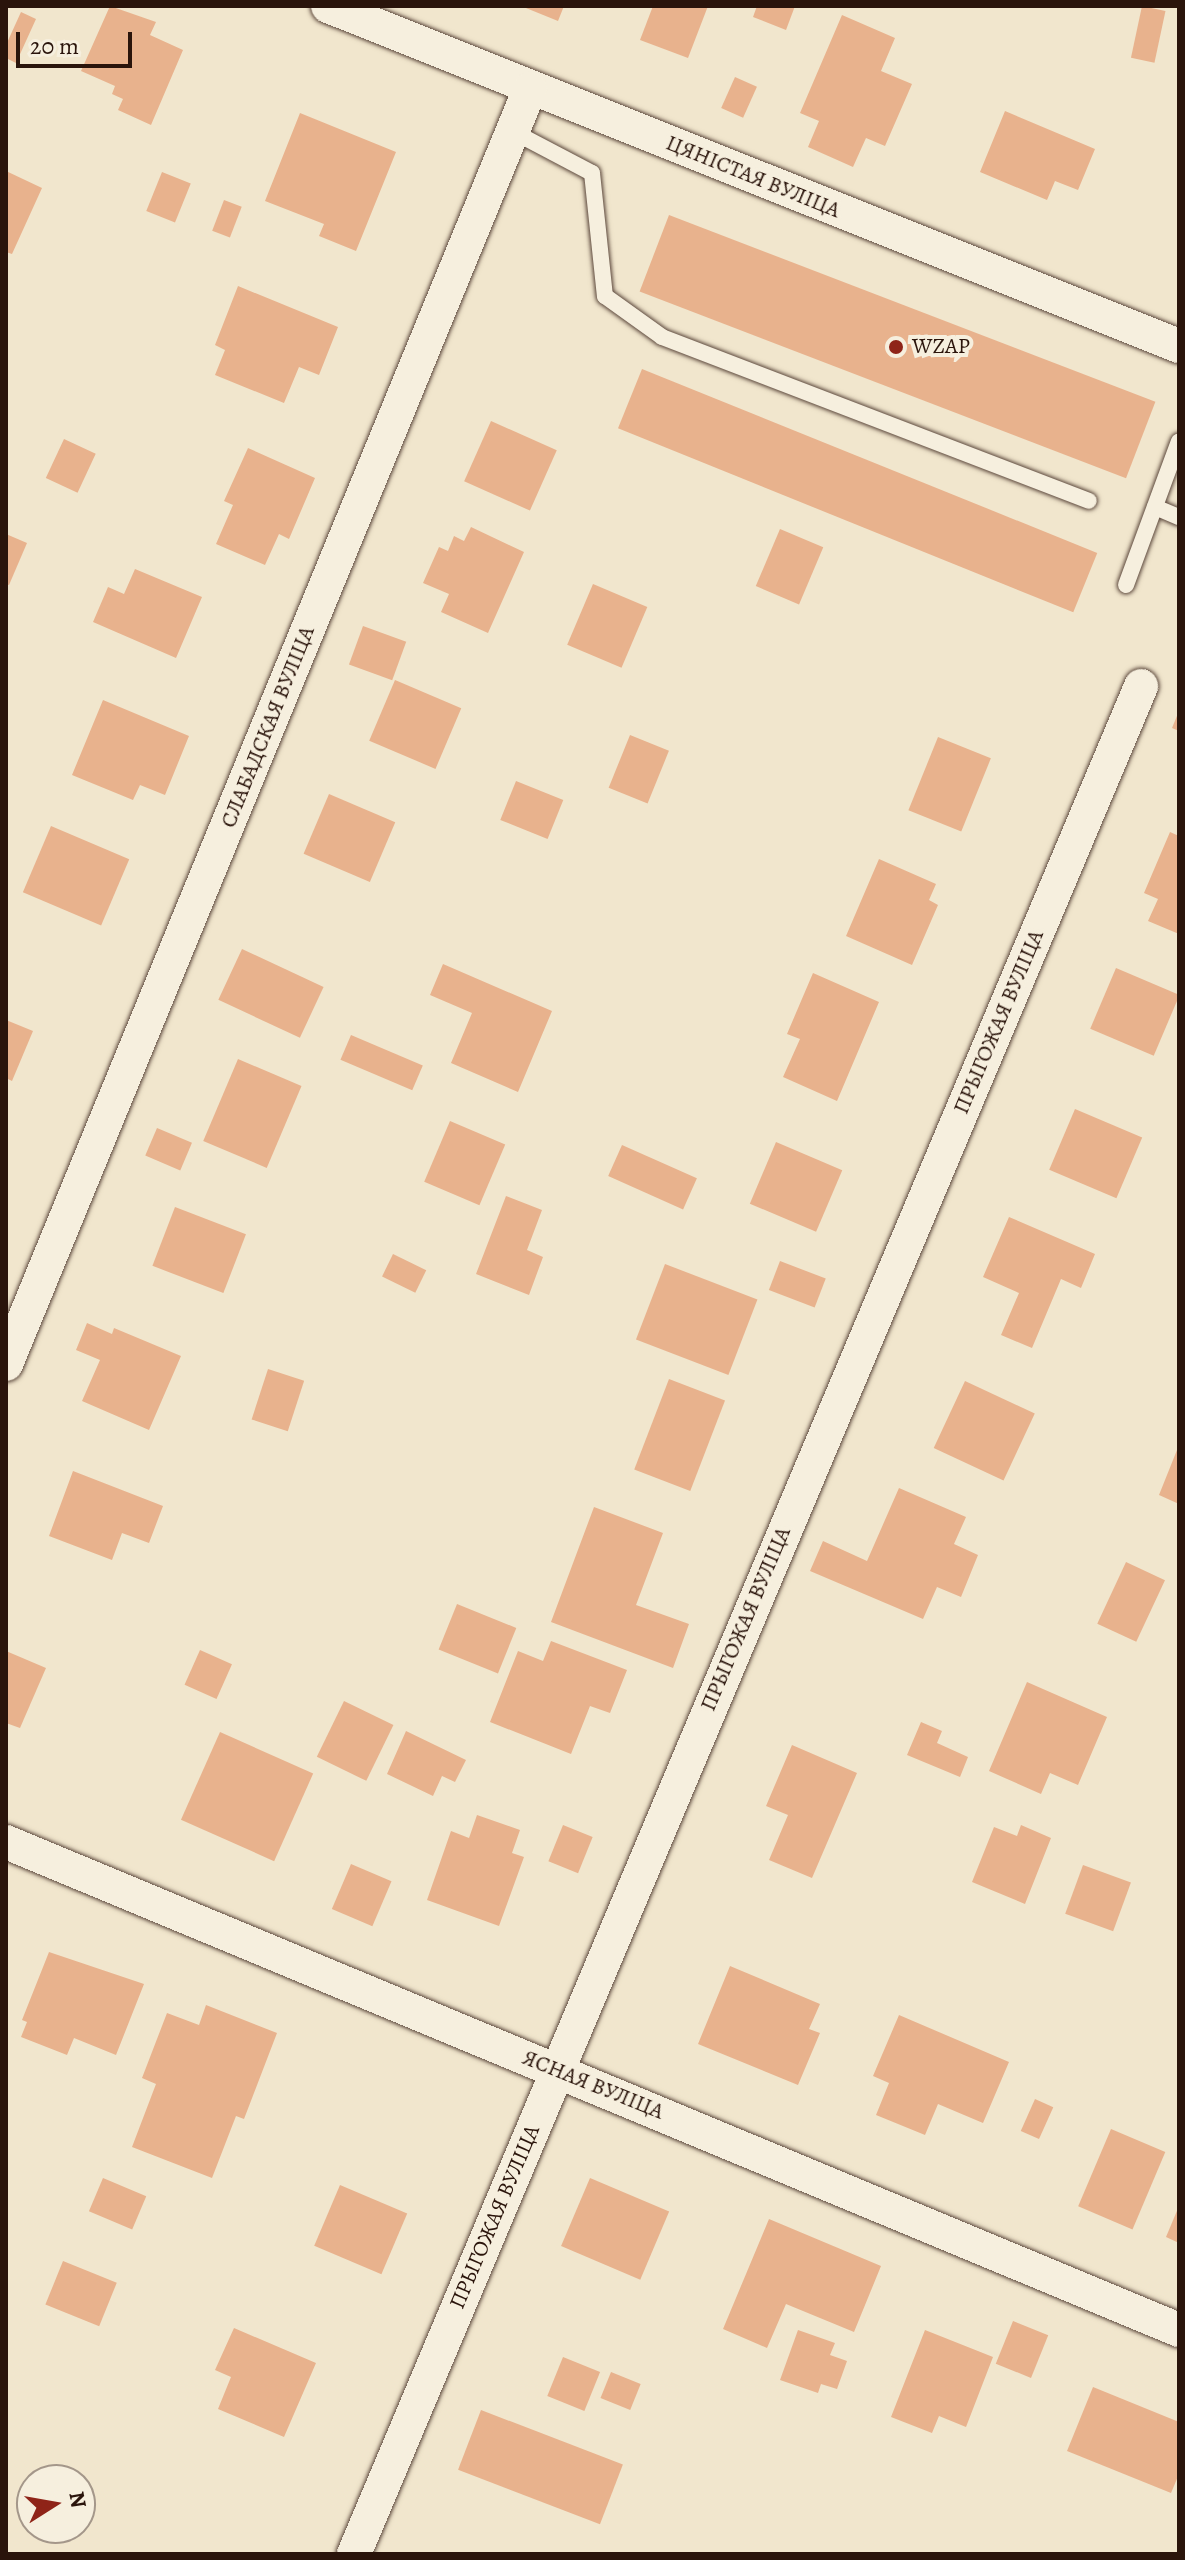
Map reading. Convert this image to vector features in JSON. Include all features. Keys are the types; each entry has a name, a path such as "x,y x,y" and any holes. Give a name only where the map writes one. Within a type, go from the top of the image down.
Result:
{"street":[{"name":"ЦЯНІСТАЯ ВУЛІЦА","path":"328,6 1179,346"},
{"name":"СЛАБАДСКАЯ ВУЛІЦА","path":"6,1364 530,89"},
{"name":"ПРЫГОЖАЯ ВУЛІЦА","path":"354,2554 1141,686"},
{"name":"ЯСНАЯ ВУЛІЦА","path":"6,1842 1179,2330"}],"lane":[{"path":"512,131 592,173 605,296 662,337 1089,501"},
{"path":"1126,585 1179,441"},
{"path":"1155,507 1179,517"}],"building":[{"path":"110,6 156,22 150,35 183,50 151,125 118,110 123,99 112,94 115,86 81,71"},
{"path":"521,6 564,6 558,21"},
{"path":"653,6 708,6 688,58 640,40"},
{"path":"757,6 795,6 786,30 753,17"},
{"path":"1142,6 1165,11 1154,63 1131,58"},
{"path":"21,12 36,19 16,63 6,58 6,45"},
{"path":"842,15 895,38 881,71 912,84 885,146 866,138 853,167 808,147 819,121 800,113"},
{"path":"735,77 757,87 743,118 721,108"},
{"path":"1005,111 1095,149 1078,190 1055,181 1047,200 980,172"},
{"path":"300,113 396,152 356,251 319,236 324,224 265,201"},
{"path":"6,171 42,188 12,254 6,252"},
{"path":"162,172 191,184 175,223 146,211"},
{"path":"224,200 242,207 230,238 212,231"},
{"name":"WZAP","path":"669,215 1155,402 1126,478 640,292"},
{"path":"238,286 338,327 319,375 299,367 284,403 215,375 225,350 215,345"},
{"path":"642,369 1097,553 1073,612 618,428"},
{"path":"491,421 557,450 530,511 464,481"},
{"path":"64,439 96,454 78,493 46,478"},
{"path":"248,448 315,478 289,539 279,534 265,565 216,544 233,505 224,501"},
{"path":"471,527 524,552 488,633 441,612 449,594 423,583 439,547 448,551 454,536 464,541"},
{"path":"780,529 823,547 799,604 756,586"},
{"path":"6,534 27,543 9,585 6,584"},
{"path":"135,569 202,597 176,658 93,622 108,587 124,594"},
{"path":"593,584 647,607 622,668 567,645"},
{"path":"363,626 406,642 392,680 349,665"},
{"path":"395,680 461,708 435,769 369,741"},
{"path":"103,700 189,736 165,795 140,785 133,800 72,775"},
{"path":"1179,711 1179,731 1172,728"},
{"path":"630,735 669,751 648,804 609,788"},
{"path":"938,737 991,758 961,832 908,810"},
{"path":"516,781 563,800 548,839 500,820"},
{"path":"329,794 395,822 370,882 304,854"},
{"path":"51,826 129,859 101,925 23,892"},
{"path":"1170,832 1179,836 1179,934 1148,921 1158,899 1144,893"},
{"path":"879,859 936,884 929,900 938,905 912,965 846,936"},
{"path":"242,949 324,987 300,1038 218,1000"},
{"path":"443,964 552,1011 518,1092 451,1063 472,1013 430,995"},
{"path":"1116,968 1179,995 1154,1056 1090,1029"},
{"path":"813,973 879,1002 837,1101 783,1077 800,1039 787,1034"},
{"path":"6,1020 33,1031 12,1081 6,1078"},
{"path":"351,1035 423,1065 412,1090 340,1060"},
{"path":"238,1059 302,1086 267,1168 203,1141"},
{"path":"1075,1109 1142,1138 1116,1198 1049,1170"},
{"path":"450,1121 505,1144 479,1205 424,1182"},
{"path":"157,1128 192,1143 180,1170 145,1156"},
{"path":"776,1142 842,1170 816,1232 750,1204"},
{"path":"622,1145 697,1178 683,1209 608,1176"},
{"path":"506,1196 542,1210 527,1250 543,1257 529,1295 476,1274"},
{"path":"175,1207 246,1234 223,1293 152,1266"},
{"path":"1009,1217 1095,1254 1081,1288 1061,1279 1032,1348 1001,1335 1019,1293 983,1277"},
{"path":"393,1254 426,1270 415,1293 382,1276"},
{"path":"780,1261 826,1279 815,1308 769,1290"},
{"path":"665,1264 757,1299 728,1375 636,1340"},
{"path":"87,1323 112,1334 114,1328 181,1356 149,1430 82,1401 100,1360 76,1350"},
{"path":"268,1369 304,1381 288,1431 252,1419"},
{"path":"669,1379 725,1401 690,1491 634,1470"},
{"path":"965,1381 1035,1414 1004,1481 934,1448"},
{"path":"1179,1445 1179,1504 1159,1495"},
{"path":"73,1471 163,1506 149,1543 122,1533 112,1560 49,1536"},
{"path":"899,1488 966,1517 954,1544 978,1555 961,1597 937,1587 923,1619 810,1571 823,1541 867,1561"},
{"path":"594,1507 663,1533 636,1605 689,1624 673,1668 551,1622"},
{"path":"1126,1562 1165,1580 1136,1642 1097,1624"},
{"path":"457,1604 516,1628 498,1673 439,1649"},
{"path":"551,1641 627,1670 610,1713 590,1706 571,1754 490,1722 518,1651 543,1661"},
{"path":"200,1650 232,1664 217,1699 185,1685"},
{"path":"6,1651 46,1668 20,1728 6,1723"},
{"path":"1027,1682 1107,1717 1078,1785 1050,1773 1041,1794 989,1771"},
{"path":"344,1701 393,1725 366,1781 317,1757"},
{"path":"921,1722 942,1731 937,1743 968,1757 960,1777 907,1755"},
{"path":"406,1731 466,1760 455,1782 442,1776 433,1796 387,1774"},
{"path":"220,1732 313,1773 274,1861 181,1820"},
{"path":"792,1745 857,1773 812,1878 769,1860 788,1815 766,1806"},
{"path":"477,1815 520,1830 512,1853 524,1857 499,1926 427,1900 451,1831 469,1838"},
{"path":"563,1825 593,1837 578,1873 548,1861"},
{"path":"1021,1825 1051,1838 1025,1904 972,1882 994,1827 1017,1836"},
{"path":"351,1864 392,1881 372,1926 332,1909"},
{"path":"1083,1865 1131,1882 1113,1931 1065,1914"},
{"path":"49,1952 144,1984 116,2055 74,2038 67,2055 21,2037 27,2022 22,2020"},
{"path":"730,1966 820,2004 809,2029 820,2033 798,2085 698,2044"},
{"path":"206,2005 277,2033 244,2119 236,2116 212,2178 132,2147 156,2084 142,2078 167,2013 199,2025"},
{"path":"899,2015 1009,2062 983,2123 938,2104 925,2135 876,2115 889,2083 873,2076"},
{"path":"1035,2099 1053,2107 1039,2139 1021,2131"},
{"path":"1111,2129 1165,2152 1132,2229 1078,2206"},
{"path":"103,2178 146,2196 132,2230 89,2211"},
{"path":"590,2178 669,2212 640,2280 561,2246"},
{"path":"340,2185 407,2214 381,2274 314,2246"},
{"path":"1179,2206 1179,2243 1166,2237"},
{"path":"769,2219 881,2266 854,2332 786,2304 767,2348 723,2329"},
{"path":"63,2261 117,2283 99,2326 45,2305"},
{"path":"1013,2321 1048,2335 1031,2378 996,2364"},
{"path":"234,2328 316,2363 284,2437 218,2409 231,2377 215,2370"},
{"path":"798,2330 835,2343 830,2355 847,2361 837,2389 821,2384 818,2393 780,2380"},
{"path":"925,2330 993,2357 966,2427 939,2416 932,2433 891,2417"},
{"path":"563,2357 600,2372 584,2411 547,2396"},
{"path":"611,2372 641,2384 630,2410 601,2398"},
{"path":"1093,2387 1179,2422 1179,2474 1171,2493 1067,2451"},
{"path":"481,2410 623,2464 600,2524 458,2470"}],"place":[{"name":"WZAP","path":"896,347"}]}
